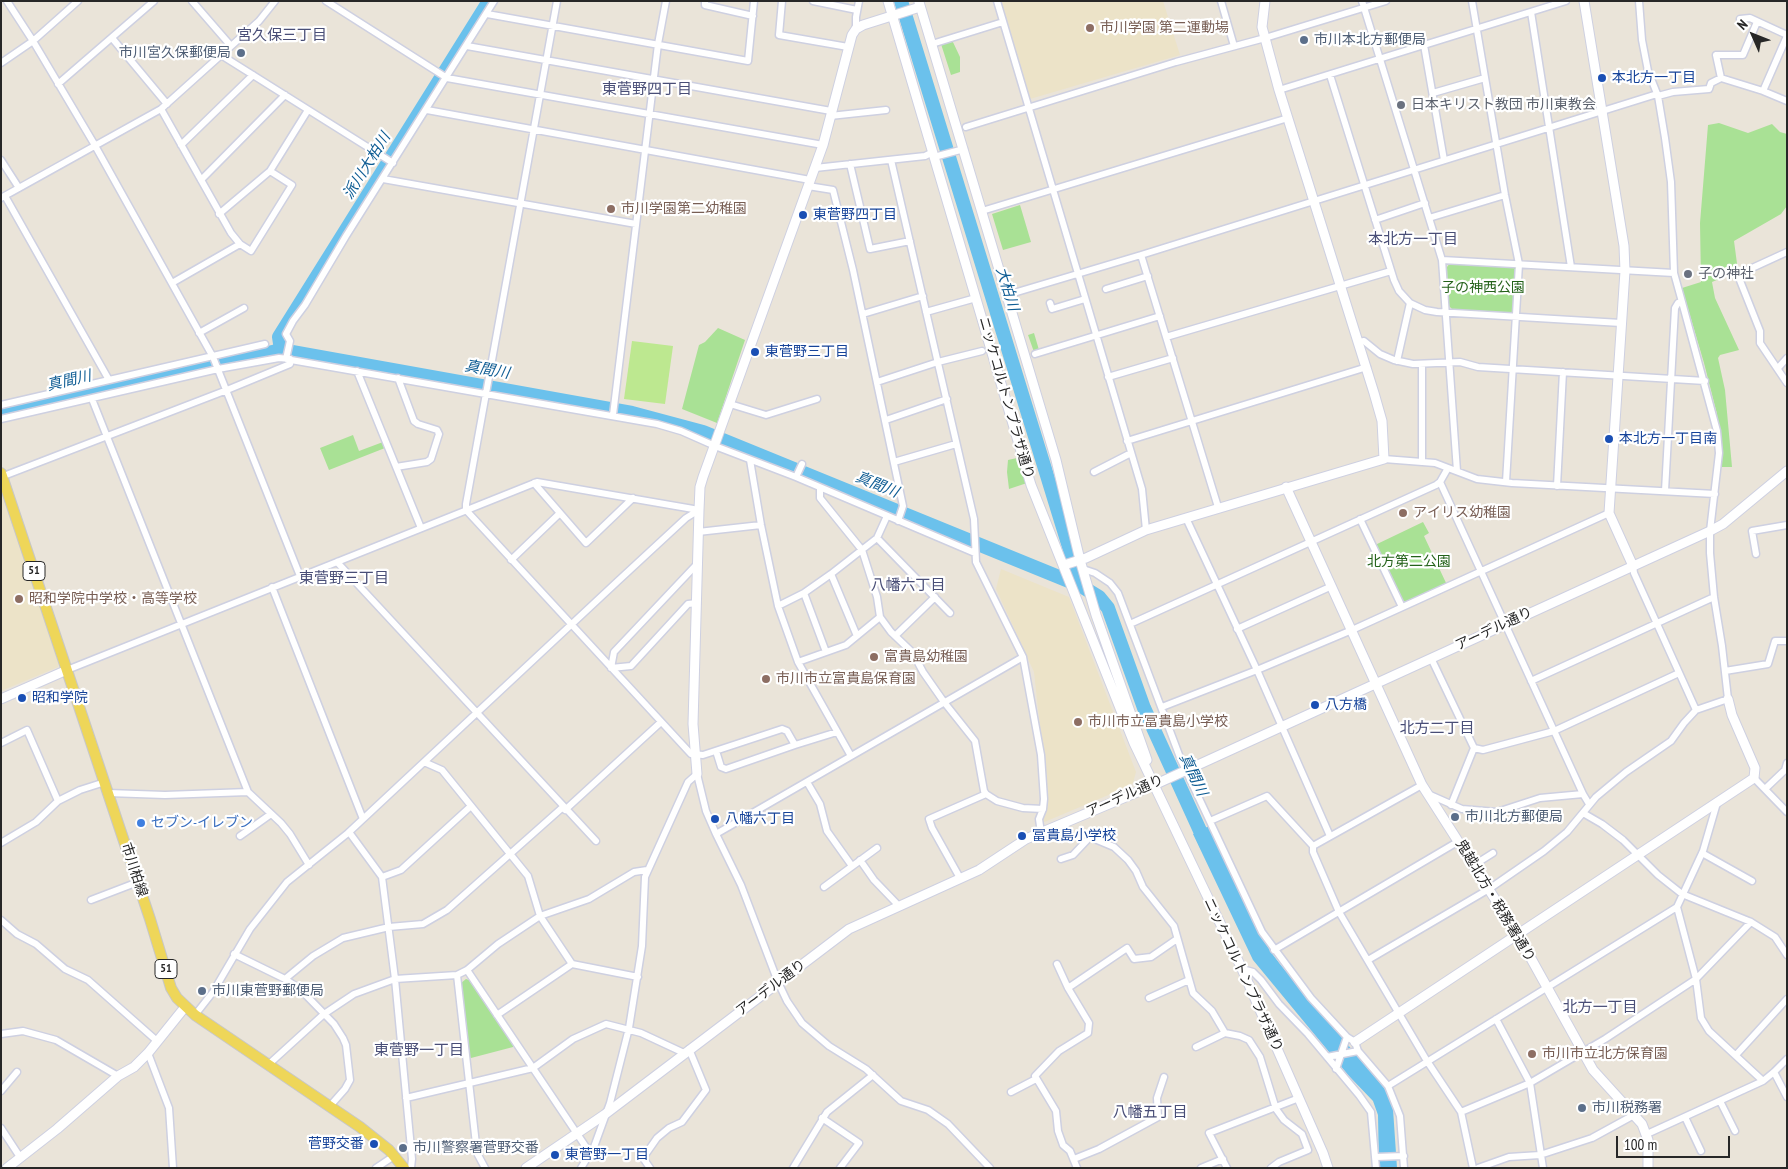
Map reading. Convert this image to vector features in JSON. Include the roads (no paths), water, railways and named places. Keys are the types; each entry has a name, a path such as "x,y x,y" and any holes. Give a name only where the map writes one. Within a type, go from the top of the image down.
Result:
{"main road":[{"name":"市川柏線","path":"2,476 105,782 171,988 177,998 195,1015 360,1127 398,1161"}],"street":[{"path":"7,1 33,41 95,147 213,357 300,576"},
{"path":"1,63 33,41 78,1"},
{"path":"58,84 154,1"},
{"path":"192,1 231,46"},
{"path":"109,380 3,197 161,109 259,22 275,1"},
{"path":"326,1 447,78 823,145"},
{"path":"2,476 108,437 290,364 288,358 290,341 286,334 293,321 494,1"},
{"path":"557,1 466,510 689,752 694,755 703,755 782,729 787,731 795,745"},
{"path":"613,415 653,79 666,1"},
{"path":"705,1 705,5 753,16"},
{"path":"487,14 748,61 754,1"},
{"path":"782,1 779,35 848,47"},
{"path":"813,1 857,10"},
{"path":"859,1 856,29 848,47 823,145 700,484 693,724 694,755 706,810 741,885 778,982 795,1013 810,1031 829,1046 855,1061 901,1101 928,1110 948,1124 990,1168"},
{"name":"ニッケコルトンプラザ通り","path":"888,1 896,15 934,155 1031,485 1134,743 1242,969 1324,1153 1328,1168"},
{"path":"997,1 1142,489 1146,530"},
{"path":"1221,1 1234,46"},
{"path":"1265,1 1262,27 1279,90 1342,286 1382,421 1384,459"},
{"path":"966,127 1176,62 1265,38 1363,5 1386,1"},
{"path":"1472,1 1505,195 1519,264 1506,482"},
{"path":"1279,90 1566,1"},
{"path":"1584,1 1624,246 1609,513 1632,561 1634,573 1696,710"},
{"path":"1639,1 1642,40 1648,71 1657,95 1671,182 1674,273 1705,381 1717,431 1719,453 1710,531 1714,597 1728,699 1732,715 1755,768 1754,778"},
{"path":"1363,5 1442,260 1457,471"},
{"path":"856,29 918,6"},
{"name":"ニッケコルトンプラザ通り","path":"918,6 932,44 964,149 1056,460 1096,615 1142,742 1154,784"},
{"path":"1531,12 1572,267"},
{"path":"1740,18 1750,18 1787,36 1764,91"},
{"path":"932,44 1003,22"},
{"path":"1721,78 1716,55 1744,55 1757,22"},
{"path":"112,38 167,104"},
{"path":"1424,45 1444,160"},
{"path":"467,46 831,113 886,110"},
{"path":"221,54 393,164"},
{"path":"181,145 254,75"},
{"path":"1330,75 1391,271 1399,291 1410,302 1426,310 1445,312 1621,323"},
{"path":"1433,93 1485,78"},
{"path":"1017,292 1075,274 1078,275 1602,110 1672,92 1709,89 1711,82 1721,78 1764,91 1787,102"},
{"path":"201,180 285,95"},
{"path":"161,109 220,214 240,244 251,251 292,185 270,171"},
{"path":"220,214 270,171 308,110"},
{"path":"427,110 646,149 809,183 833,190 863,314 903,506 898,521"},
{"path":"982,211 1288,118"},
{"path":"815,168 934,155 964,149"},
{"path":"1,160 19,188"},
{"path":"891,160 974,519 976,562 1022,657 1041,755 1044,799 1043,809 1038,820 1041,833"},
{"path":"850,164 870,249 910,240"},
{"path":"383,179 636,224"},
{"path":"1429,218 1505,195"},
{"path":"1375,220 1425,203"},
{"path":"172,283 240,244"},
{"path":"1787,252 1739,274 1760,331 1760,343 1787,383"},
{"path":"1142,255 1218,508"},
{"path":"1442,260 1674,273"},
{"path":"1166,337 1391,271"},
{"path":"1106,289 1148,276"},
{"path":"863,314 923,296"},
{"path":"926,312 976,298"},
{"path":"1050,303 1052,309 1085,299"},
{"path":"1397,361 1410,302"},
{"path":"1665,491 1670,379 1676,308 1678,303 1682,302"},
{"path":"199,333 244,308"},
{"path":"1035,354 1160,316"},
{"path":"1359,342 1364,341 1380,354 1397,361 1413,364 1460,362 1478,367 1705,381"},
{"path":"1,405 265,344"},
{"path":"877,382 938,362 982,351"},
{"path":"1,420 218,369 288,358 613,415 682,431 975,553"},
{"path":"1108,377 1172,358"},
{"path":"1778,368 1787,358"},
{"path":"1422,364 1422,462"},
{"path":"1127,440 1366,367"},
{"path":"358,371 421,528"},
{"path":"1557,486 1563,372"},
{"path":"396,467 427,462 430,459 439,434 437,430 414,421 398,378"},
{"path":"92,399 248,792 290,834 310,865"},
{"path":"730,404 766,415 817,399"},
{"path":"886,420 947,399"},
{"path":"894,462 956,444"},
{"path":"1094,472 1131,453"},
{"path":"1065,568 1082,566 1146,530 1384,459 1434,463 1477,479 1557,486 1715,494"},
{"path":"750,460 778,606 798,662 851,756"},
{"path":"796,477 802,464"},
{"path":"1130,624 1440,482 1448,468"},
{"name":"アーデル通り","path":"526,1168 604,1115 849,929 989,864 1018,844 1041,833 1154,784 1710,531 1729,519 1787,471"},
{"path":"1,698 182,623 537,482 699,510"},
{"path":"1440,482 1589,804"},
{"path":"534,483 586,542 632,498"},
{"name":"鬼越北方・税務署通り","path":"1286,487 1422,785 1518,935 1598,1076 1642,1124 1647,1134"},
{"path":"820,488 820,498 862,550 880,616 895,636 913,653 923,672 944,702 976,740 986,794 997,801 1023,808 1043,809"},
{"path":"195,1015 213,992 234,954 254,924 287,882 349,832 686,518 699,510"},
{"path":"511,560 560,513"},
{"path":"1162,707 1352,630 1609,513"},
{"path":"778,606 804,593 832,574 877,538 887,516"},
{"path":"1186,518 1282,726 1330,836"},
{"path":"1360,518 1402,607"},
{"path":"698,532 761,525"},
{"path":"1756,554 1752,531 1787,525"},
{"path":"877,538 950,613"},
{"path":"337,562 596,841"},
{"path":"611,668 614,652 698,563"},
{"path":"1082,566 1110,583 1118,593 1184,770 1262,932 1311,998 1354,1043 1388,1086 1400,1116 1404,1168"},
{"path":"832,574 857,636"},
{"path":"1237,629 1332,586"},
{"path":"272,587 362,819"},
{"path":"804,593 826,652"},
{"path":"1531,681 1714,597"},
{"path":"895,636 935,598"},
{"path":"611,668 631,666 688,604 697,602"},
{"path":"798,662 846,645 880,616"},
{"path":"1725,671 1768,664 1775,641 1787,641"},
{"path":"716,834 1022,657"},
{"path":"1431,658 1474,748 1451,805"},
{"path":"1474,748 1483,750 1554,731 1680,673"},
{"path":"1368,960 1489,889 1544,851 1567,832 1584,813 1589,804 1626,772 1671,741 1696,710 1728,699"},
{"path":"285,979 313,956 342,938 389,927 422,924 447,910 661,722"},
{"path":"1,743 27,730 58,801"},
{"path":"716,751 721,767 726,769 837,732"},
{"path":"424,762 442,770 528,876 540,916 572,964 638,978"},
{"path":"1765,788 1785,770 1787,763"},
{"path":"582,1168 592,1152 613,1092 629,1028 643,938 645,877 647,870 688,782 697,774"},
{"path":"1754,778 1787,812"},
{"path":"1327,1057 1341,1054 1354,1043 1754,778"},
{"path":"1,843 36,822 58,801 80,790 105,782"},
{"path":"807,782 820,804 827,831 852,866"},
{"path":"1313,846 1422,785"},
{"path":"108,793 248,792"},
{"path":"960,878 928,819 986,794"},
{"path":"1428,794 1462,809 1497,812 1540,798 1583,794"},
{"path":"1210,821 1267,796 1313,846 1313,852 1339,912 1427,1061 1461,1112 1473,1168"},
{"path":"1717,803 1702,853 1677,907 1696,979 1701,1018 1709,1031 1763,1081"},
{"path":"382,877 401,870 471,806"},
{"path":"1584,813 1602,824 1639,854 1658,875 1682,894 1751,922 1775,938 1787,955"},
{"path":"240,836 272,814"},
{"path":"349,832 382,877 395,979 412,1153 411,1168"},
{"path":"1061,858 1073,855 1090,837 1114,848 1128,860 1136,871 1143,888 1174,926 1193,993 1212,1010 1225,1033"},
{"path":"1274,950 1458,841"},
{"path":"824,888 877,848"},
{"path":"1474,865 1493,853"},
{"path":"1702,853 1752,881"},
{"path":"860,860 874,880 899,906"},
{"path":"268,1065 324,1014 354,994 395,979 458,975 498,944 540,916 589,900 634,872 647,870"},
{"path":"91,900 138,882"},
{"path":"1388,1086 1677,907"},
{"path":"1,920 17,934 36,944 65,969 88,980 157,1041"},
{"path":"1461,1112 1530,1083 1583,1052 1696,979 1751,922"},
{"path":"1068,988 1127,948 1134,960 1151,957 1177,939"},
{"path":"234,954 285,979 309,997 334,1024 346,1045 350,1080 345,1089 330,1106"},
{"path":"497,1015 572,964"},
{"path":"1057,964 1068,988 1089,1024 1088,1033 1059,1051 1035,1076 1056,1111 1058,1131 1063,1145 1070,1151 1077,1168"},
{"path":"1242,969 1253,972 1261,980 1279,1004 1308,1034 1359,1095 1371,1112 1376,1168"},
{"path":"466,970 588,1150 592,1152"},
{"path":"458,975 477,1153 485,1168"},
{"path":"1149,998 1189,980"},
{"path":"1736,1055 1787,999"},
{"path":"7,1168 57,1129 118,1076 134,1067 148,1053 185,1007"},
{"path":"1496,1019 1530,1083 1543,1168"},
{"path":"406,1098 533,1068 573,1040 606,1024 629,1028 686,1051 706,1090 682,1122 669,1128 658,1138 643,1158 650,1168"},
{"path":"1,1034 23,1031 56,1040 118,1076"},
{"path":"1196,1047 1225,1033 1249,1040 1260,1056 1276,1108 1284,1120 1302,1134 1308,1150 1279,1162 1271,1168"},
{"path":"1336,1069 1341,1054 1354,1043"},
{"path":"148,1053 169,1108 173,1168"},
{"path":"1648,1168 1647,1134 1763,1081 1787,1059"},
{"path":"1,1091 17,1072"},
{"path":"1774,1072 1787,1098"},
{"path":"797,1167 822,1118 836,1103 873,1075"},
{"path":"1074,1159 1100,1149 1158,1117 1157,1098 1164,1077"},
{"path":"1011,1092 1036,1079"},
{"path":"1227,1168 1209,1133 1299,1098"},
{"path":"1720,1101 1735,1132"},
{"path":"1478,1168 1508,1157 1540,1155 1592,1138 1634,1115"},
{"path":"1686,1117 1701,1151"},
{"path":"822,1118 859,1143 840,1168"},
{"path":"1,1128 20,1157"},
{"path":"376,1168 398,1161 412,1153"},
{"path":"1376,1157 1404,1156"},
{"path":"1201,1168 1223,1159"}],"water":[{"path":"1209,826 1270,951 1385,1089 1393,1109 1397,1168 1379,1168 1378,1115 1373,1101 1348,1075 1253,960 1193,834"}],"waterway":[{"name":"派川大柏川","path":"281,350 279,337 489,1"},
{"name":"大柏川","path":"901,1 1081,586"},
{"name":"真間川","path":"1,414 281,350 632,413 703,432 1081,586 1099,597 1108,608 1144,708 1207,846"}],"place":[{"name":"市川学園 第二運動場","path":"1090,28"},
{"name":"市川本北方郵便局","path":"1304,40"},
{"name":"市川宮久保郵便局","path":"241,53"},
{"name":"本北方一丁目","path":"1602,78"},
{"name":"日本キリスト教団 市川東教会","path":"1401,105"},
{"name":"市川学園第二幼稚園","path":"611,209"},
{"name":"東菅野四丁目","path":"803,215"},
{"name":"子の神社","path":"1688,274"},
{"name":"東菅野三丁目","path":"755,352"},
{"name":"本北方一丁目南","path":"1609,439"},
{"name":"アイリス幼稚園","path":"1403,513"},
{"name":"昭和学院中学校・高等学校","path":"19,599"},
{"name":"富貴島幼稚園","path":"874,657"},
{"name":"市川市立富貴島保育園","path":"766,679"},
{"name":"昭和学院","path":"22,698"},
{"name":"八方橋","path":"1315,705"},
{"name":"市川市立冨貴島小学校","path":"1078,722"},
{"name":"市川北方郵便局","path":"1455,817"},
{"name":"八幡六丁目","path":"715,819"},
{"name":"セブン-イレブン","path":"141,823"},
{"name":"冨貴島小学校","path":"1022,836"},
{"name":"市川東菅野郵便局","path":"202,991"},
{"name":"市川市立北方保育園","path":"1532,1054"},
{"name":"市川税務署","path":"1582,1108"},
{"name":"菅野交番","path":"374,1144"},
{"name":"市川警察署菅野交番","path":"403,1148"},
{"name":"東菅野一丁目","path":"555,1155"}],"district":[{"name":"宮久保三丁目","path":"282,36"},
{"name":"東菅野四丁目","path":"647,90"},
{"name":"本北方一丁目","path":"1413,240"},
{"name":"東菅野三丁目","path":"344,579"},
{"name":"八幡六丁目","path":"908,586"},
{"name":"北方二丁目","path":"1437,729"},
{"name":"北方一丁目","path":"1600,1008"},
{"name":"東菅野一丁目","path":"419,1051"},
{"name":"八幡五丁目","path":"1150,1113"}],"park label":[{"name":"子の神西公園","path":"1483,288"},
{"name":"北方第二公園","path":"1409,562"}]}
